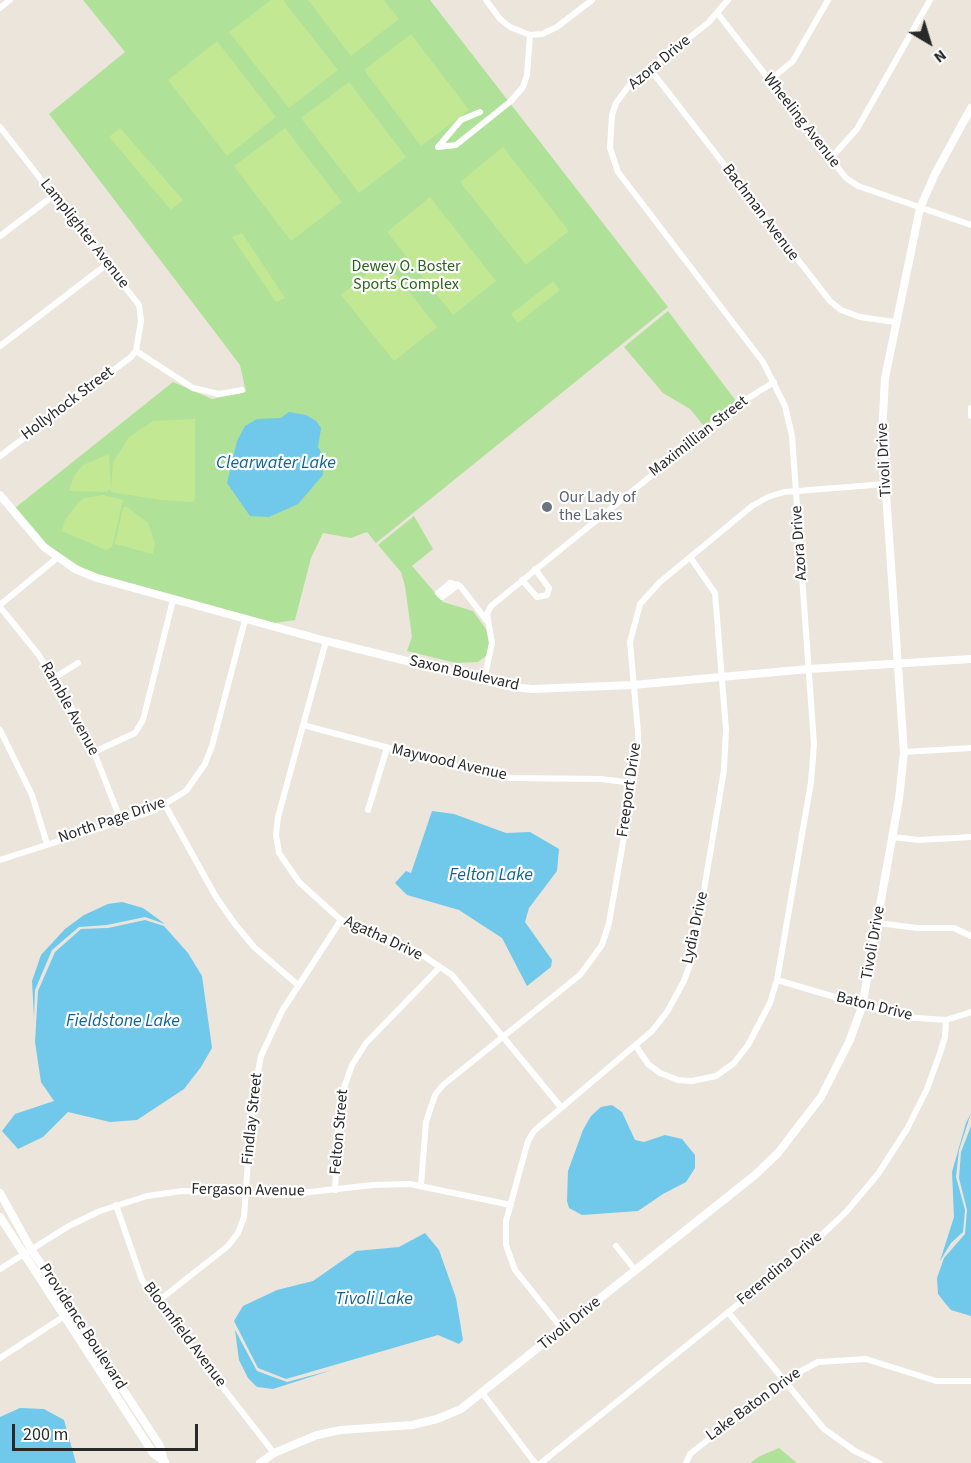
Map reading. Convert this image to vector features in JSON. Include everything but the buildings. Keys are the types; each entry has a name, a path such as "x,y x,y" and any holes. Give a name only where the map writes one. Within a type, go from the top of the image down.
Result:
{"street":[{"path":"0,8 10,0"},
{"path":"486,0 500,19 510,27 530,35 542,34 557,27 592,0"},
{"name":"Azora Drive","path":"636,1046 648,1064 660,1073 678,1080 692,1081 716,1076 734,1064 748,1046 770,1004 777,981 812,772 814,744 792,436 785,406 774,382 749,343 618,172 610,148 612,115 616,103 631,83 718,14 728,0"},
{"path":"770,80 793,61 828,0"},
{"path":"830,159 857,129 930,0"},
{"name":"Wheeling Avenue","path":"718,14 846,178 858,186 971,225"},
{"path":"480,112 461,120 438,147 456,145 511,101 523,87 527,75 530,35"},
{"name":"Bachman Avenue","path":"650,69 825,296 841,310 860,317 895,322"},
{"name":"Tivoli Drive","path":"260,1463 274,1453 294,1444 333,1432 412,1425 437,1419 461,1409 483,1394 755,1175 778,1153 822,1097 849,1042 862,1006 878,923 904,752 882,407 895,322 920,208 935,174 971,108"},
{"name":"Lamplighter Avenue","path":"0,127 139,305 141,321 135,351"},
{"path":"0,237 54,195"},
{"path":"0,346 106,265"},
{"path":"135,351 193,388 219,394 242,390"},
{"name":"Hollyhock Street","path":"0,456 135,351"},
{"name":"Maximillian Street","path":"487,622 488,610 535,569 742,402 774,382"},
{"path":"971,408 971,416"},
{"name":"Freeport Drive","path":"421,1185 426,1122 435,1095 443,1085 580,975 602,945 609,923 633,783 638,732 630,642 640,604 660,582 752,506 768,497 796,492 886,484"},
{"name":"Saxon Boulevard","path":"0,495 30,532 57,558 97,578 326,641 484,680 532,689 633,685 809,669 971,659"},
{"name":"Lydia Drive","path":"563,1330 515,1270 508,1254 505,1230 528,1141 542,1123 561,1106 636,1046 667,1012 684,981 693,956 724,770 726,729 715,593 690,557"},
{"path":"0,606 57,558"},
{"path":"522,580 537,597 547,595 549,588 535,569"},
{"path":"458,585 487,622 492,643 484,680"},
{"path":"94,752 135,733 143,720 173,600"},
{"name":"Ramble Avenue","path":"0,606 54,678 94,752 121,821"},
{"name":"North Page Drive","path":"0,860 165,806 186,791 205,764 245,620"},
{"name":"Agatha Drive","path":"326,641 278,817 276,836 279,853 299,882 341,920 413,950 452,975 471,994 561,1106"},
{"path":"54,678 78,663"},
{"name":"Maywood Avenue","path":"303,725 475,771 511,778 600,779 633,783"},
{"path":"0,730 32,795 47,844"},
{"path":"369,810 387,748"},
{"path":"904,752 971,748"},
{"path":"165,806 216,897 235,924 254,947 298,985"},
{"path":"892,837 920,840 971,837"},
{"name":"Findlay Street","path":"157,1302 228,1246 238,1233 244,1217 252,1105 261,1056 282,1011 341,920"},
{"path":"878,923 917,928 954,928 971,936"},
{"name":"Felton Street","path":"335,1190 340,1100 352,1065 366,1043 440,967"},
{"name":"Baton Drive","path":"777,981 903,1017 946,1020 971,1012"},
{"name":"Ferendina Drive","path":"541,1463 809,1247 846,1212 878,1174 927,1089 945,1037 946,1020"},
{"name":"Fergason Avenue","path":"0,1269 69,1226 116,1205 182,1191 283,1195 373,1185 421,1185 511,1205"},
{"name":"Providence Boulevard","path":"0,1193 31,1249 160,1446 164,1462"},
{"name":"Bloomfield Avenue","path":"116,1205 142,1280 274,1453"},
{"name":"Providence Boulevard","path":"0,1217 22,1255 153,1454 164,1462"},
{"path":"616,1246 636,1271"},
{"path":"0,1358 71,1311"},
{"path":"728,1312 824,1429 855,1451 879,1463"},
{"name":"Lake Baton Drive","path":"686,1463 690,1454 784,1380 819,1362 846,1358 866,1359 936,1381 971,1381"},
{"path":"483,1394 535,1463"}],"green space":[{"name":"Dewey O. Boster Sports Complex","path":"83,0 430,0 668,307 376,543 367,532 351,538 323,533 311,558 295,620 274,623 87,571 47,545 15,508 173,382 212,399 246,392 240,365 49,114 125,52"},
{"path":"271,0 283,0 338,70 289,108 229,32"},
{"path":"308,0 384,0 399,19 351,56"},
{"path":"411,34 469,110 421,146 364,70"},
{"path":"217,41 276,117 227,156 168,80"},
{"path":"349,82 406,157 359,193 301,118"},
{"path":"120,128 183,200 171,210 109,137"},
{"path":"285,128 342,202 291,241 234,166"},
{"path":"503,147 569,231 526,265 460,182"},
{"path":"430,197 496,281 453,315 387,232"},
{"path":"242,233 285,298 276,302 232,237"},
{"path":"384,260 437,327 394,361 341,295"},
{"path":"553,281 560,290 518,323 511,314"},
{"path":"668,311 736,401 704,426 690,409 663,393 624,347"},
{"path":"195,419 195,498 193,502 161,500 111,492 110,489 107,492 69,491 74,476 83,465 109,454 111,488 113,462 129,437 153,421"},
{"path":"103,495 123,500 112,547 106,550 62,531 65,520 78,503 84,498"},
{"path":"127,507 148,523 155,544 153,554 115,544 123,508"},
{"path":"414,516 433,549 412,566 443,602 473,611 486,629 489,643 487,655 478,662 456,663 407,651 412,637 405,586 401,572 378,545"},
{"path":"779,1448 797,1463 750,1463 760,1456"}],"water":[{"name":"Clearwater Lake","path":"289,412 306,415 316,421 321,428 318,447 322,454 323,475 298,504 269,517 250,516 227,483 237,441 245,426 257,419 281,418"},
{"name":"Felton Lake","path":"432,811 454,814 506,833 530,832 559,849 557,871 529,908 525,922 552,960 551,967 527,986 502,938 459,910 407,895 395,883 406,871 411,873"},
{"path":"122,902 143,908 165,924 145,917 107,925 79,927 52,950 35,990 34,1017 32,981 41,955 65,929 84,915 108,904"},
{"name":"Fieldstone Lake","path":"145,920 164,926 188,953 202,976 212,1048 184,1089 137,1120 110,1122 68,1112 43,1137 18,1149 2,1131 15,1114 54,1101 41,1082 35,1042 38,991 55,952 81,929 108,928"},
{"path":"612,1105 622,1112 635,1140 644,1142 665,1135 682,1139 695,1155 695,1168 686,1182 638,1211 582,1215 569,1208 567,1201 568,1171 583,1130 591,1116 601,1107"},
{"path":"971,1113 959,1150 956,1177 965,1210 963,1232 951,1243 940,1261 954,1217 952,1172 966,1123"},
{"path":"971,1126 971,1316 951,1310 938,1294 937,1278 944,1258 965,1234 967,1210 959,1178 961,1152"},
{"name":"Tivoli Lake","path":"425,1233 439,1250 456,1298 463,1340 459,1344 438,1335 286,1379 258,1368 234,1321 243,1306 277,1290 313,1281 356,1251 399,1247"},
{"path":"235,1330 257,1371 287,1382 332,1370 273,1389 257,1387 248,1378 239,1360"},
{"path":"20,1408 44,1409 64,1420 76,1463 0,1463 0,1417"}],"place":[{"name":"Our Lady of the Lakes","path":"547,507"}]}
